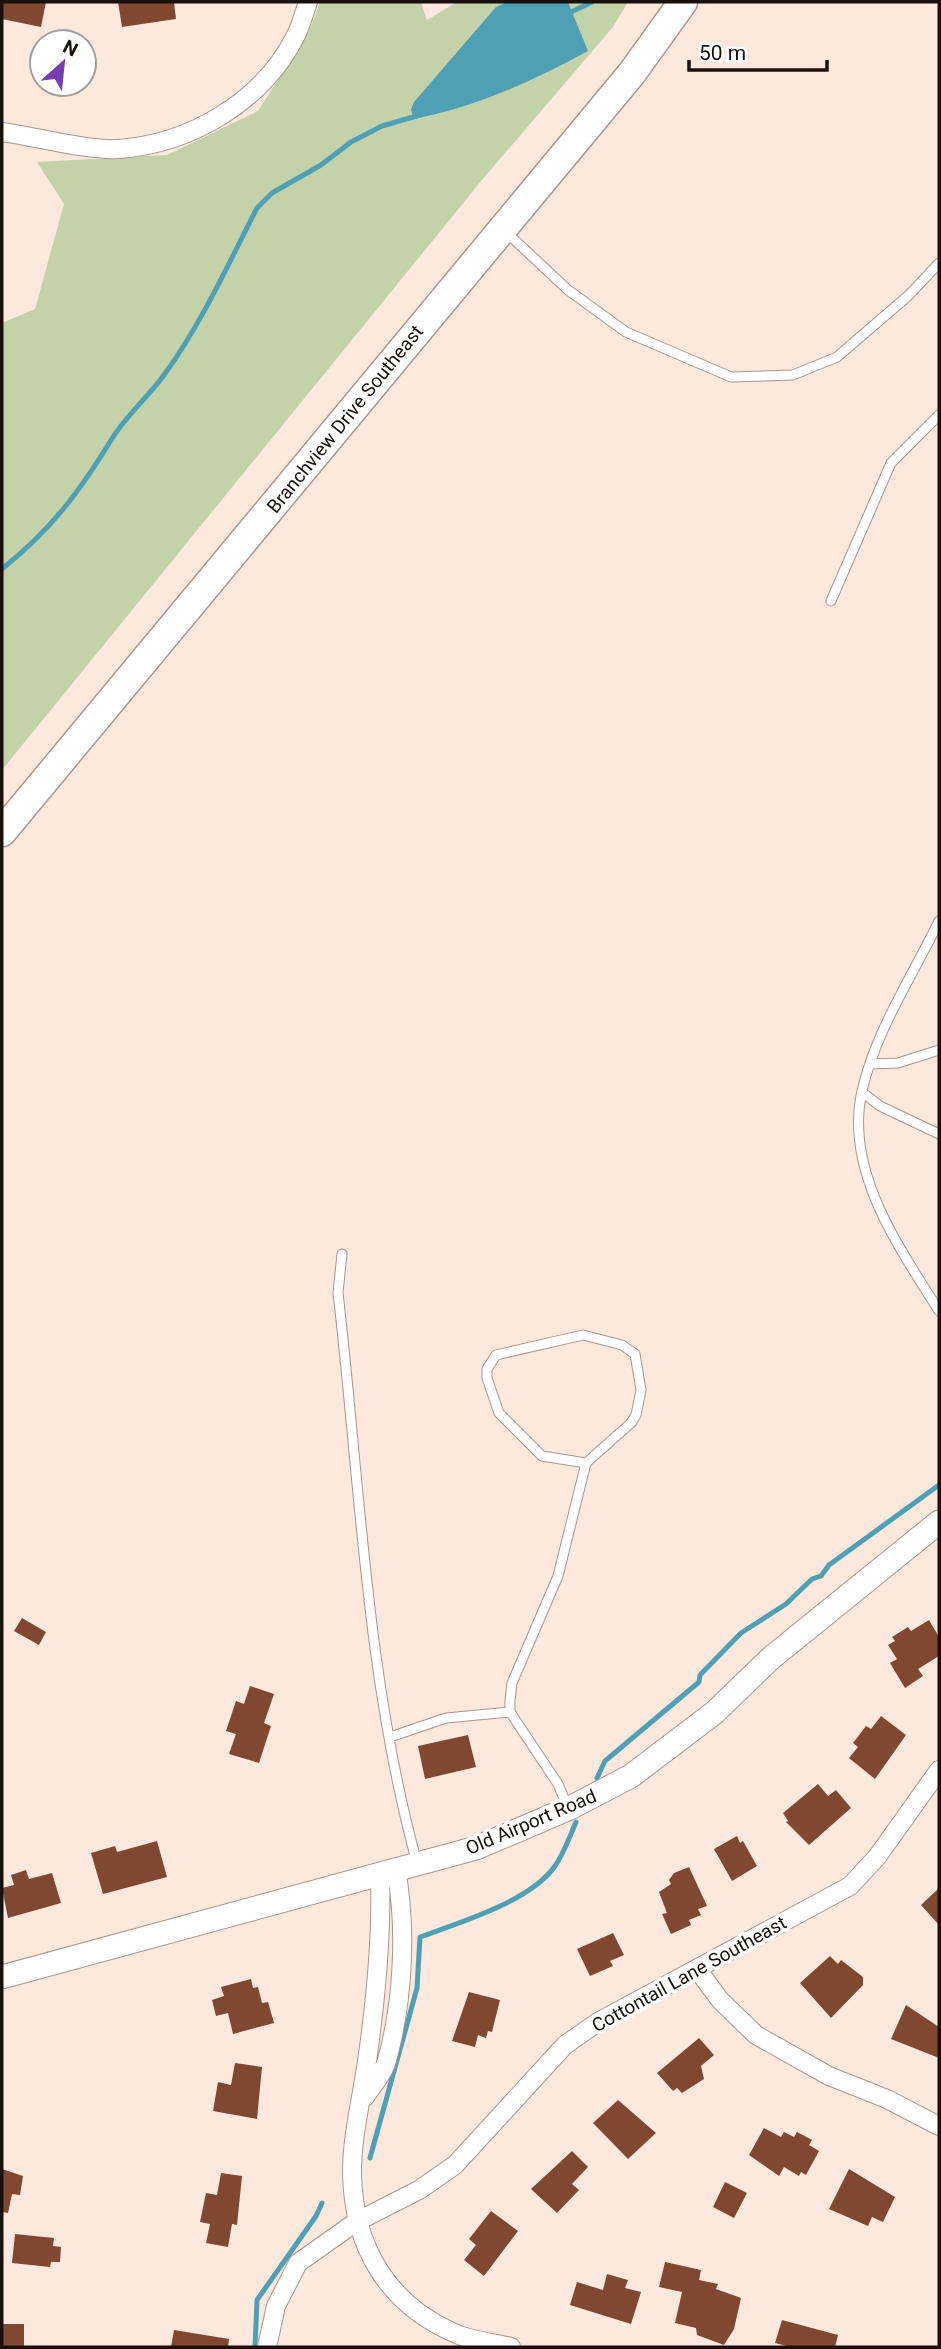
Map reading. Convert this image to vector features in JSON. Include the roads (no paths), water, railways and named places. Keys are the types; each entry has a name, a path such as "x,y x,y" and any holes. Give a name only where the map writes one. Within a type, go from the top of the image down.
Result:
{"main road":[{"name":"Branchview Drive Southeast","path":"2,832 632,73 683,2"}],"street":[{"path":"2,132 115,149 164,142 195,129 243,102 272,70 295,37 308,2"},
{"name":"Old Airport Road","path":"2,1977 476,1848 568,1809 631,1776 714,1713 771,1658 939,1522"},
{"name":"Cottontail Lane Southeast","path":"267,2347 276,2306 298,2263 356,2222 419,2190 455,2165 565,2045 641,1997 850,1886 877,1857 939,1770"},
{"path":"398,1870 403,1907 395,2015 387,2062 361,2103 352,2170 356,2222 365,2249 381,2275 411,2308 459,2335 511,2347"},
{"path":"697,1969 720,2000 756,2035 829,2076 887,2099 939,2126"}],"lane":[{"path":"503,229 568,290 626,332 731,377 793,375 837,357 909,295 939,264"},
{"path":"831,601 891,463 939,415"},
{"path":"939,922 871,1065 862,1092 859,1134 871,1188 894,1238 939,1311"},
{"path":"871,1065 898,1063 939,1051"},
{"path":"862,1092 880,1106 939,1133"},
{"path":"342,1254 338,1293 368,1596 390,1737 398,1870"},
{"path":"568,1809 558,1784 510,1712 512,1683 558,1576 586,1463 631,1423 636,1415 641,1390 635,1354 622,1345 583,1335 496,1355 487,1369 487,1378 499,1413 542,1455 586,1463"},
{"path":"390,1737 446,1718 510,1712"}],"water":[{"path":"507,2 568,2 588,51 504,92 460,108 414,119 411,110 414,102 496,7"}],"waterway":[{"path":"567,14 592,2"},
{"path":"2,569 36,539 64,508 119,429 164,375 202,315 257,208 272,193 321,165 351,142 382,126 420,115"},
{"path":"597,1778 605,1761 699,1682 700,1675 741,1633 786,1604 812,1579 821,1576 829,1565 939,1485"},
{"path":"370,2158 417,1988 420,1937 474,1918 512,1900 544,1879 564,1850 576,1822"},
{"path":"255,2347 257,2300 316,2216 322,2203"}]}
